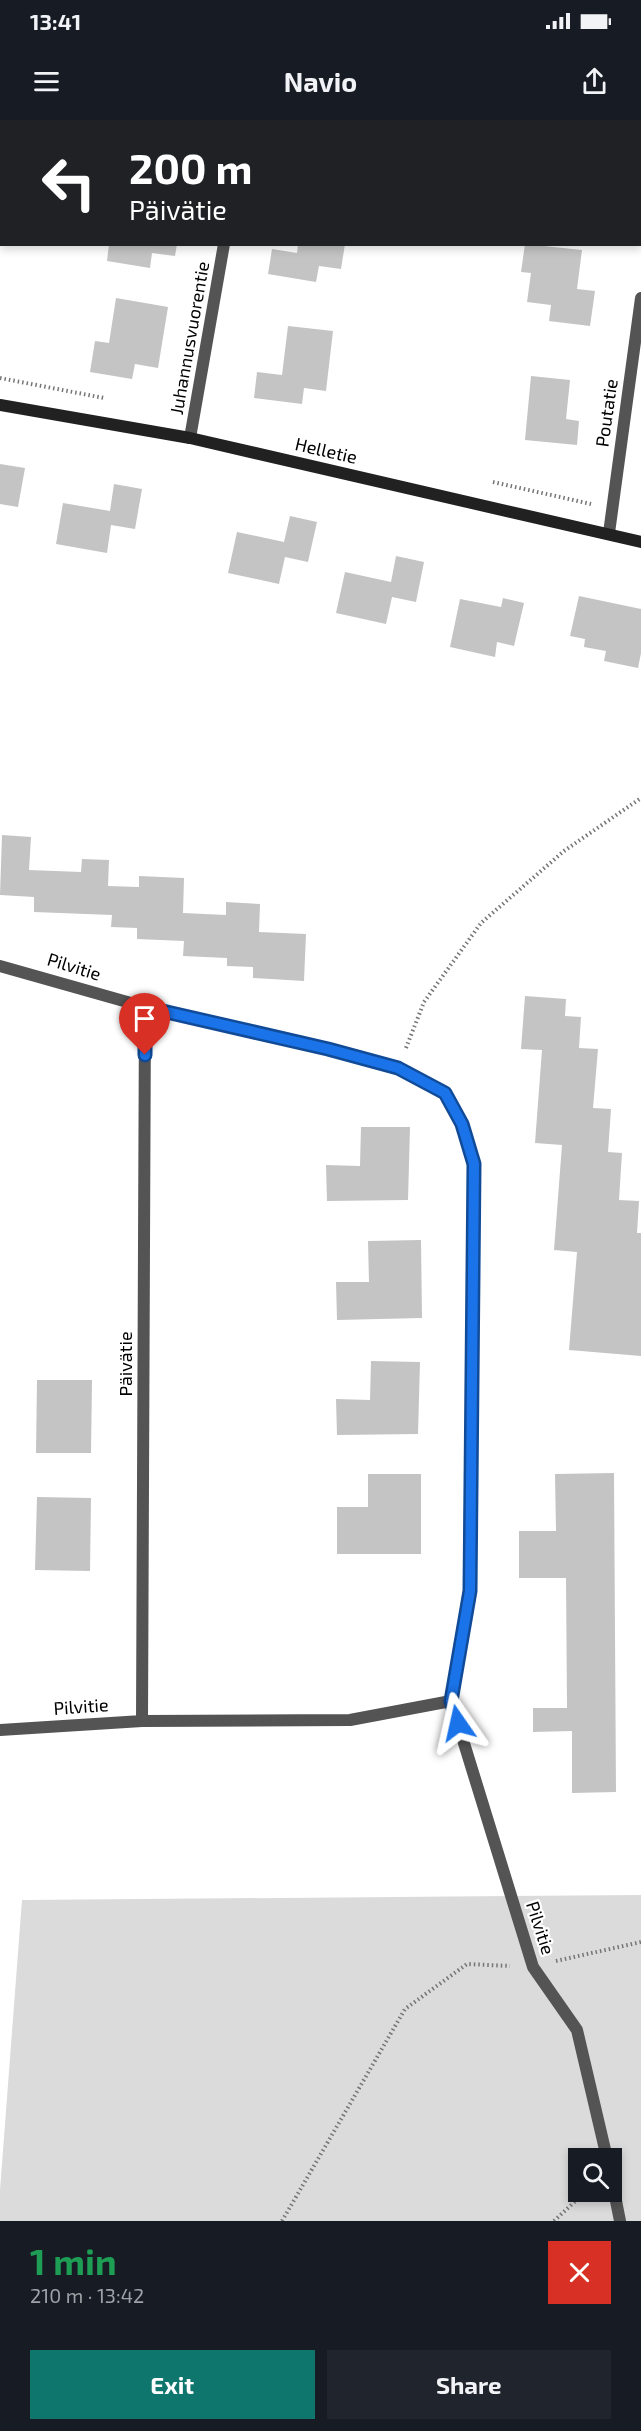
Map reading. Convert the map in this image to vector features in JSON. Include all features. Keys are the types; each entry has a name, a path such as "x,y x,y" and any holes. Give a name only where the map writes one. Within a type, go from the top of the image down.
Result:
{"street":[{"name":"Juhannusvuorentie","path":"190,438 224,246"},
{"name":"Poutatie","path":"609,533 641,298"},
{"name":"Helletie","path":"0,405 190,438 641,542"},
{"name":"Pilvitie","path":"0,966 145,1007 328,1049 398,1068 445,1093 462,1124 474,1164 470,1591 451,1701 533,1967 578,2030 605,2148"},
{"name":"Päivätie","path":"142,1720 145,1007"},
{"name":"Pilvitie","path":"0,1730 142,1720 350,1720 451,1701"},
{"path":"616,2202 620,2221"}],"path":[{"path":"398,1068 424,1002 481,923 564,851 641,798"},
{"path":"282,2221 405,2009 467,1964 533,1967 641,1942"},
{"path":"554,2221 574,2202"}],"shaded area":[{"path":"641,1895 641,2221 0,2221 0,2190 22,1900"}],"building":[{"path":"109,246 177,246 175,256 152,253 150,268 107,261"},
{"path":"298,246 345,246 341,269 319,266 316,282 268,274 272,249 297,253"},
{"path":"525,246 582,250 577,289 595,291 590,326 549,321 551,305 527,302 531,273 521,272"},
{"path":"116,298 168,307 158,368 135,364 132,379 90,372 95,341 109,343"},
{"path":"288,326 333,331 326,391 304,388 302,404 254,398 257,372 282,375"},
{"path":"531,376 570,380 566,419 579,421 577,445 525,440"},
{"path":"0,464 25,468 18,507 0,504"},
{"path":"114,484 142,489 135,529 111,525 107,553 56,544 63,503 110,511"},
{"path":"290,516 317,522 308,562 285,557 279,584 228,573 237,532 284,542"},
{"path":"396,556 424,562 416,602 392,597 386,624 336,613 345,572 391,582"},
{"path":"579,596 641,609 641,653 638,668 604,661 606,651 584,647 585,639 570,636"},
{"path":"503,598 524,603 514,646 497,642 495,657 450,647 460,599 501,607"},
{"path":"2,835 31,837 29,870 81,872 82,859 109,860 108,886 139,887 139,876 184,878 183,913 226,915 226,902 260,904 259,932 306,934 304,981 253,978 253,967 227,966 227,958 183,956 184,941 137,939 137,928 111,927 112,915 34,912 34,897 0,895"},
{"path":"525,996 566,999 565,1016 581,1017 579,1048 598,1049 593,1108 611,1109 608,1152 622,1153 619,1200 639,1201 637,1233 641,1233 641,1356 569,1350 577,1252 554,1250 562,1145 535,1143 542,1050 521,1049"},
{"path":"361,1127 410,1127 408,1200 327,1201 326,1165 360,1166"},
{"path":"421,1240 422,1318 337,1320 336,1282 369,1282 368,1241"},
{"path":"371,1361 420,1362 418,1434 337,1435 336,1399 370,1400"},
{"path":"37,1380 92,1380 91,1453 36,1453"},
{"path":"614,1473 616,1792 572,1793 572,1731 533,1732 533,1708 567,1708 566,1578 519,1578 519,1531 556,1531 555,1474"},
{"path":"368,1474 421,1474 421,1554 337,1554 337,1507 368,1507"},
{"path":"37,1497 91,1498 90,1571 35,1570"}],"route":[{"path":"145,1055 145,1007 328,1049 398,1068 445,1093 462,1124 474,1164 470,1591 451,1701 458,1723"}]}
